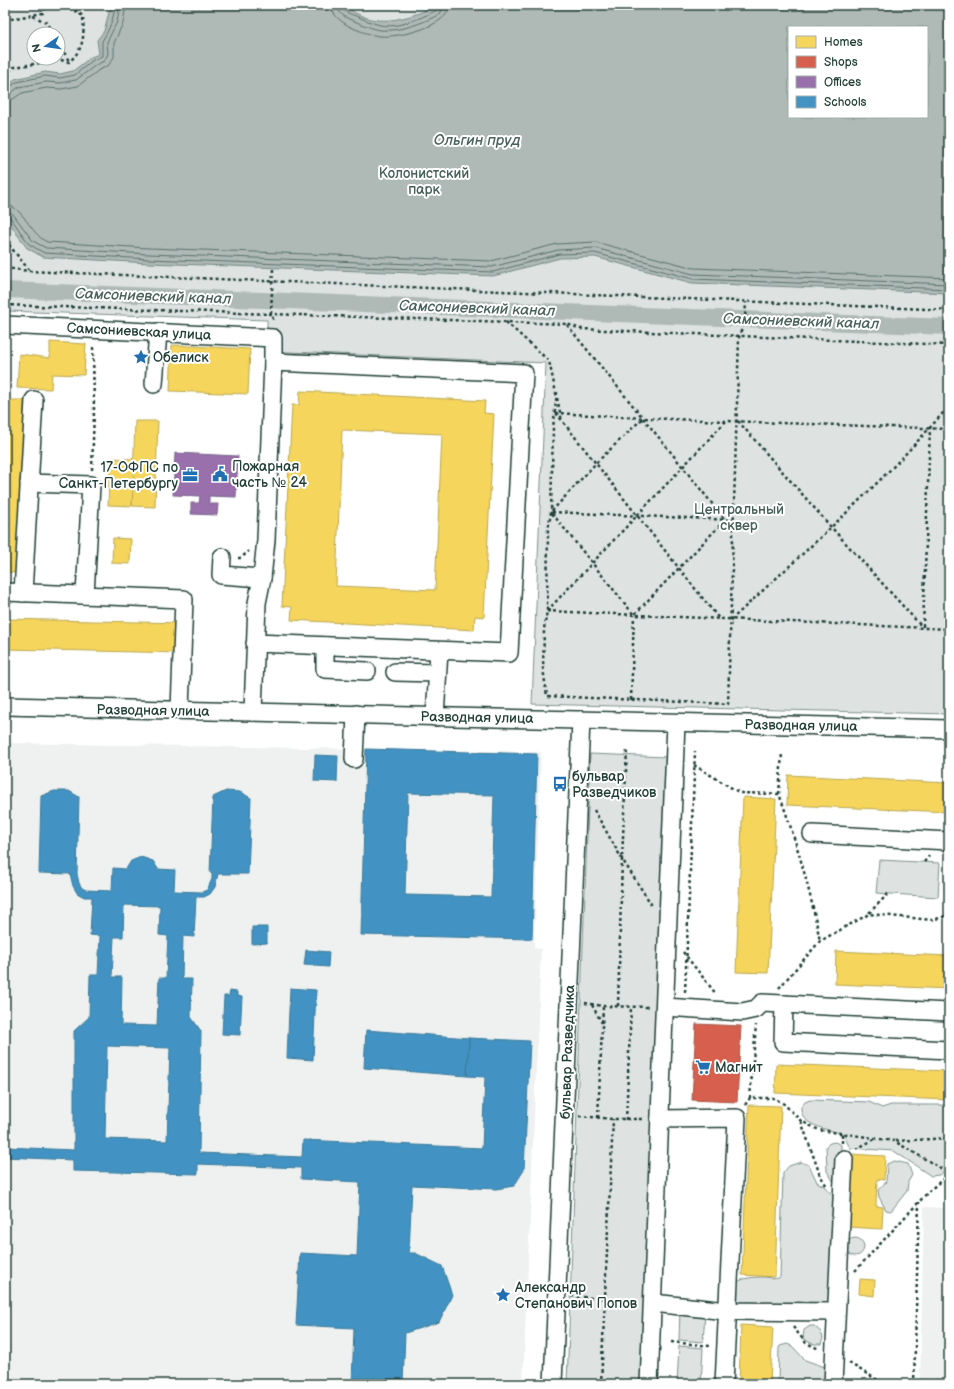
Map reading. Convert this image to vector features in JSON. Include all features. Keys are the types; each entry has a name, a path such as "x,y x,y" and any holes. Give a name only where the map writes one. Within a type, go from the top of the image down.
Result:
{"street":[{"name":"Самсониевская улица","path":"5,325 273,338 273,362"},
{"path":"154,384 158,332"},
{"path":"253,712 255,644 257,603 262,578 266,537 273,362 524,373 508,653 255,644"},
{"path":"23,593 34,400"},
{"path":"29,483 91,485 85,594"},
{"path":"222,557 221,575 262,578"},
{"path":"5,592 184,599 180,710"},
{"path":"325,646 325,669 368,671"},
{"path":"434,716 436,673 439,651"},
{"path":"395,672 436,673"},
{"name":"Разводная улица","path":"5,706 949,729"},
{"path":"354,759 356,714"},
{"name":"бульвар Разведчика","path":"553,1384 581,720"},
{"path":"649,1384 676,722"},
{"path":"812,834 949,841"},
{"path":"665,1007 742,1012 759,1006 784,1004 949,1012"},
{"path":"784,1004 783,1042 949,1050"},
{"path":"660,1119 737,1118 724,1384"},
{"path":"833,1384 844,1159"},
{"path":"653,1303 727,1310 836,1312"}],"path":[{"path":"5,20 43,13 47,5"},
{"path":"55,5 58,8 68,5 83,16 84,40 75,57 69,62"},
{"path":"33,16 46,22 48,26"},
{"path":"66,57 69,62"},
{"path":"5,76 14,67 61,60 69,62"},
{"path":"5,240 29,271"},
{"path":"5,268 29,271 272,283 949,310"},
{"path":"271,313 273,269"},
{"path":"557,392 553,428 551,512 548,530 547,611 544,629 543,668 547,696 728,704 740,337 745,319 746,302"},
{"path":"5,305 567,324 581,329 949,345"},
{"path":"506,322 549,361 562,413 562,422"},
{"path":"567,324 725,520"},
{"path":"91,485 94,411 93,329"},
{"path":"730,620 831,527 930,428 949,406"},
{"path":"555,413 858,427 949,429"},
{"path":"555,413 720,620"},
{"path":"551,512 596,463 643,418"},
{"path":"547,611 727,421"},
{"path":"738,421 831,527 923,628"},
{"path":"923,628 930,428"},
{"path":"551,512 733,520"},
{"path":"551,512 634,615 631,700"},
{"path":"634,615 725,520"},
{"path":"222,557 241,558 266,537"},
{"path":"547,611 720,620 949,629"},
{"path":"618,1006 622,859 628,749"},
{"path":"684,1008 695,751"},
{"path":"782,753 779,794 811,894 820,940"},
{"path":"694,765 740,793 779,794"},
{"path":"578,796 589,801 622,859 668,931"},
{"path":"737,1118 750,1098 759,1006 778,989 820,940 869,914 888,894"},
{"path":"869,914 933,920 949,915"},
{"path":"686,958 714,992 720,996"},
{"path":"569,1000 603,1006 665,1007"},
{"path":"592,1004 603,1024"},
{"path":"598,1118 603,1006"},
{"path":"626,1120 632,1007"},
{"path":"750,1098 774,1098 784,1104 802,1121 819,1130 894,1141 949,1138"},
{"path":"564,1115 626,1120 660,1119"},
{"path":"601,1384 613,1119"},
{"path":"802,1121 820,1175 829,1189 841,1202"},
{"path":"844,1159 850,1152 876,1139"},
{"path":"837,1291 919,1202 949,1174 894,1141"},
{"path":"914,1384 919,1202"},
{"path":"557,1294 604,1300 653,1303"},
{"path":"783,1312 806,1343 852,1364 884,1384"},
{"path":"671,1342 726,1347"}],"shaded area":[{"path":"5,743 541,752 534,948 541,949 523,1384 5,1384"},
{"path":"924,1207 949,1208 949,1384 920,1384"}],"green space":[{"name":"Колонистский парк","path":"5,5 949,5 949,714 532,704 546,363 267,351 267,320 5,311"},
{"path":"590,754 667,757 640,1384 567,1384"},
{"path":"879,860 940,863 938,897 876,893"},
{"path":"810,1100 869,1102 882,1108 891,1105 949,1105 949,1168 939,1175 931,1176 894,1151 850,1148 843,1134 823,1129 805,1119 802,1114 801,1107 805,1102"},
{"path":"835,1142 841,1145 841,1149 835,1184 827,1171 826,1146"},
{"path":"894,1161 908,1164 912,1175 908,1182 907,1191 891,1211 886,1210 879,1197 878,1190 886,1182 887,1164"},
{"path":"801,1162 809,1165 817,1182 824,1186 836,1199 829,1301 824,1306 737,1304 732,1293 735,1284 739,1281 755,1277 775,1279 780,1277 783,1173 789,1166"},
{"path":"855,1238 861,1241 864,1247 861,1253 855,1256 849,1253 846,1247 849,1241"},
{"path":"680,1308 705,1314 703,1342 679,1340"},
{"path":"810,1326 814,1326 821,1332 823,1338 821,1344 813,1344 803,1339 804,1330"},
{"path":"787,1344 792,1346 805,1360 825,1367 831,1384 778,1384 779,1348 780,1346"},
{"path":"679,1346 703,1348 701,1384 677,1384"}],"water":[{"name":"Ольгин пруд","path":"111,5 344,5 367,18 391,20 415,15 439,5 949,5 949,293 692,283 595,257 560,258 493,276 149,263 43,257 27,248 5,217 5,87 15,79 45,72 60,74 73,71 91,57 99,54 97,40 104,31"}],"building: Homes":[{"path":"50,342 86,344 84,375 52,374 51,389 17,388 19,354 50,358"},
{"path":"172,345 250,349 248,394 170,391"},
{"path":"300,391 485,401 484,413 494,414 484,617 475,616 474,630 291,620 292,607 282,606 292,405 299,405","holes":["342,430 442,434 435,590 336,586"]},
{"path":"5,400 24,400 19,573 5,572"},
{"path":"135,421 158,421 155,507 132,506"},
{"path":"110,458 134,459 132,506 108,505"},
{"path":"113,538 131,539 130,564 112,563"},
{"path":"5,619 182,623 181,653 5,649"},
{"path":"788,775 949,783 949,812 787,805"},
{"path":"743,797 776,799 768,973 736,972"},
{"path":"836,951 949,956 949,989 835,984"},
{"path":"776,1064 949,1071 949,1100 775,1093"},
{"path":"749,1105 781,1106 775,1277 742,1275"},
{"path":"850,1154 885,1156 884,1180 877,1179 876,1206 883,1207 882,1229 847,1227"},
{"path":"860,1279 875,1280 874,1296 859,1294"},
{"path":"741,1325 773,1327 770,1384 739,1384"}],"building: Shops":[{"path":"696,1024 741,1026 737,1102 692,1100"}],"building: Offices":[{"path":"175,453 238,456 236,497 209,496 209,504 218,504 217,515 191,514 191,503 199,503 200,496 173,495"}],"building: Schools":[{"path":"366,749 537,754 532,939 361,935","holes":["408,793 494,795 491,897 405,895"]},
{"path":"315,755 338,756 337,782 314,781"},
{"path":"54,791 69,791 79,797 77,874 82,888 86,890 112,891 113,868 126,869 131,861 141,857 153,861 158,869 175,870 174,891 202,892 207,890 212,879 212,873 210,873 213,797 226,791 240,792 251,798 248,874 218,874 215,887 210,894 204,897 196,897 194,937 183,936 182,979 192,979 191,1017 201,1031 199,1153 302,1157 303,1140 482,1148 485,1077 467,1076 469,1038 530,1041 524,1170 514,1186 496,1189 412,1185 409,1253 415,1253 442,1266 452,1295 439,1322 405,1333 403,1384 352,1384 354,1328 296,1325 300,1253 357,1256 360,1182 301,1179 301,1168 198,1164 198,1174 73,1171 73,1160 5,1157 5,1147 74,1150 74,1031 89,1017 90,975 98,975 100,936 90,935 92,897 84,897 77,893 73,886 70,874 39,873 41,796","holes":["124,905 160,906 159,935 168,936 166,978 159,978 157,1026 121,1025 122,977 112,977 114,937 123,937","107,1046 170,1048 167,1141 105,1139"]},
{"path":"252,927 267,927 267,943 252,944"},
{"path":"306,950 329,952 328,967 304,965"},
{"path":"290,988 316,990 313,1060 287,1058"},
{"path":"230,991 237,992 237,996 242,997 240,1035 222,1034 224,996 229,996"},
{"path":"366,1030 469,1038 467,1076 364,1068"}],"waterway":[{"name":"Самсониевский канал","path":"5,290 949,327"}],"place":[{"name":"Обелиск","path":"141,357"},
{"name":"Пожарная часть № 24","path":"220,474"},
{"name":"17-ОФПС по Санкт-Петербургу","path":"190,475"},
{"name":"бульвар Разведчиков","path":"560,784"},
{"name":"Магнит","path":"703,1067"},
{"name":"Александр Степанович Попов","path":"503,1295"}],"park label":[{"name":"Центральный сквер","path":"739,518"}]}
